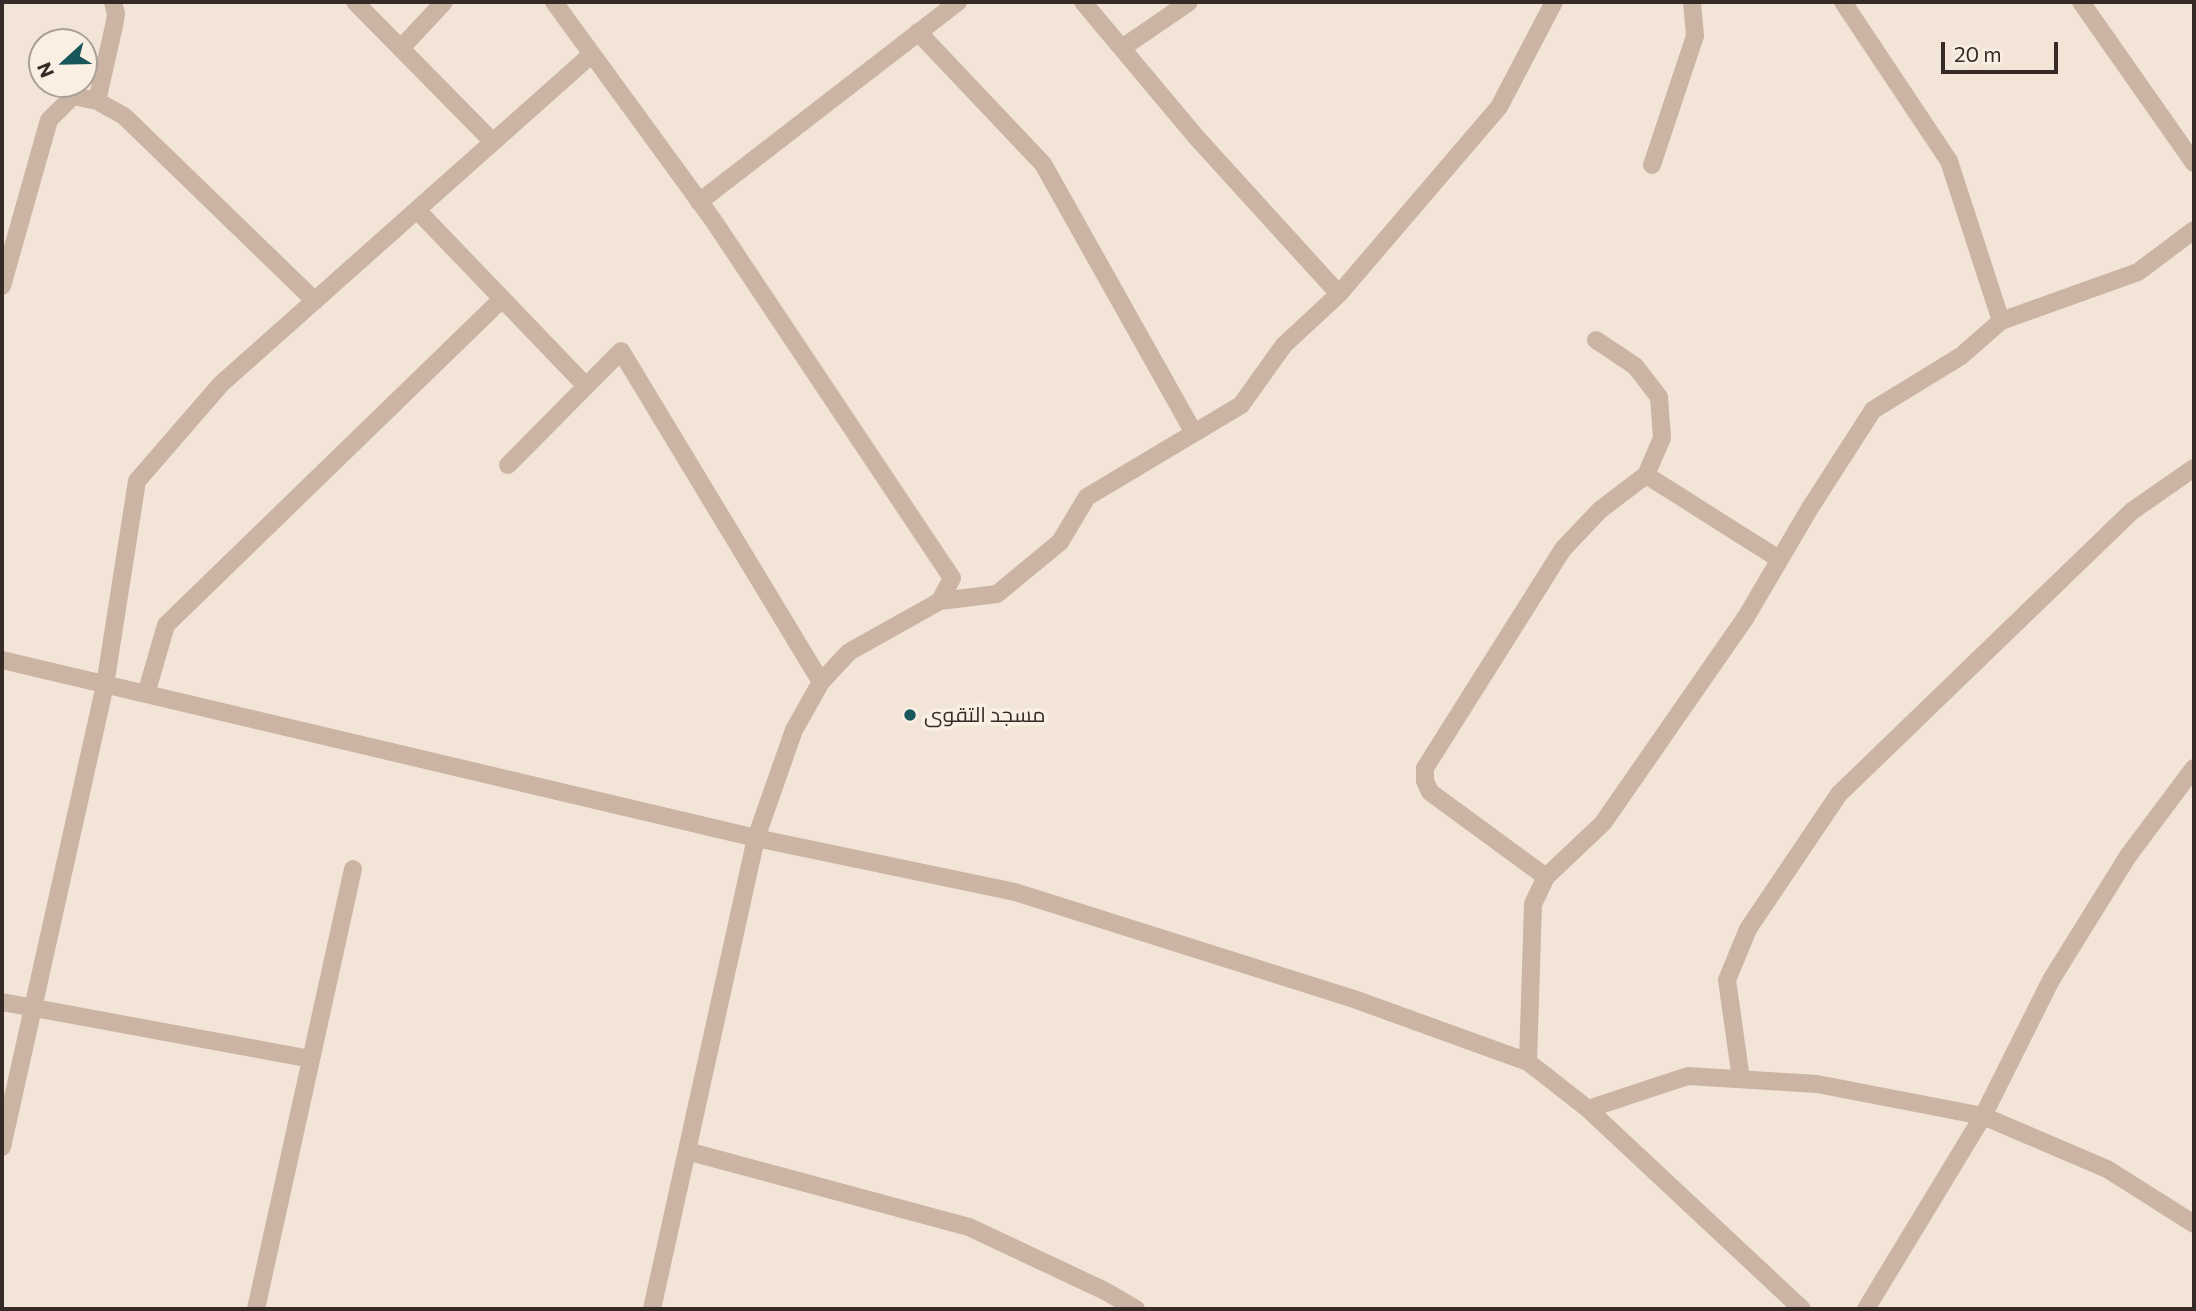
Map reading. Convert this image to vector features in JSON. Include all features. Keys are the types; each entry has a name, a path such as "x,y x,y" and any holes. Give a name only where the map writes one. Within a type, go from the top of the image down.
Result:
{"street":[{"path":"97,101 116,14 113,2"},
{"path":"355,2 493,142"},
{"path":"401,48 444,2"},
{"path":"554,2 699,202 952,578 940,601"},
{"path":"699,202 958,2"},
{"path":"1083,2 1198,138 1339,294"},
{"path":"1122,48 1189,2"},
{"path":"652,1309 756,838 794,730 821,682 849,652 940,601 997,594 1060,542 1087,497 1241,405 1284,345 1339,294 1499,107 1554,2"},
{"path":"1653,165 1695,36 1692,2"},
{"path":"1843,2 1950,161 2001,321"},
{"path":"2081,2 2194,163"},
{"path":"918,32 1043,164 1194,433"},
{"path":"2,1147 105,685 137,481 221,384 592,54"},
{"path":"2,286 49,120 59,106 73,96 97,101 124,116 315,301"},
{"path":"417,210 586,386"},
{"path":"1528,1062 1533,904 1546,877 1603,823 1746,617 1779,559 1873,410 1961,356 2001,321 2138,272 2194,230"},
{"path":"146,694 166,625 502,299"},
{"path":"1546,877 1430,792 1425,781 1425,768 1563,549 1600,510 1646,475 1662,439 1659,397 1635,366 1596,340"},
{"path":"508,465 621,351 821,682"},
{"path":"1741,1079 1727,980 1748,929 1839,794 2132,511 2194,468"},
{"path":"1646,475 1779,559"},
{"path":"2,660 756,838 1015,892 1354,999 1528,1062 1588,1109 1802,1309"},
{"path":"1866,1309 1983,1116 2058,968 2128,856 2194,768"},
{"path":"256,1309 353,869"},
{"path":"2,1002 311,1059"},
{"path":"1588,1109 1688,1076 1817,1084 1983,1116 2107,1169 2194,1224"},
{"path":"687,1151 970,1227 1105,1290 1136,1309"}],"place":[{"name":"مسجد التقوى","path":"910,715"}]}
